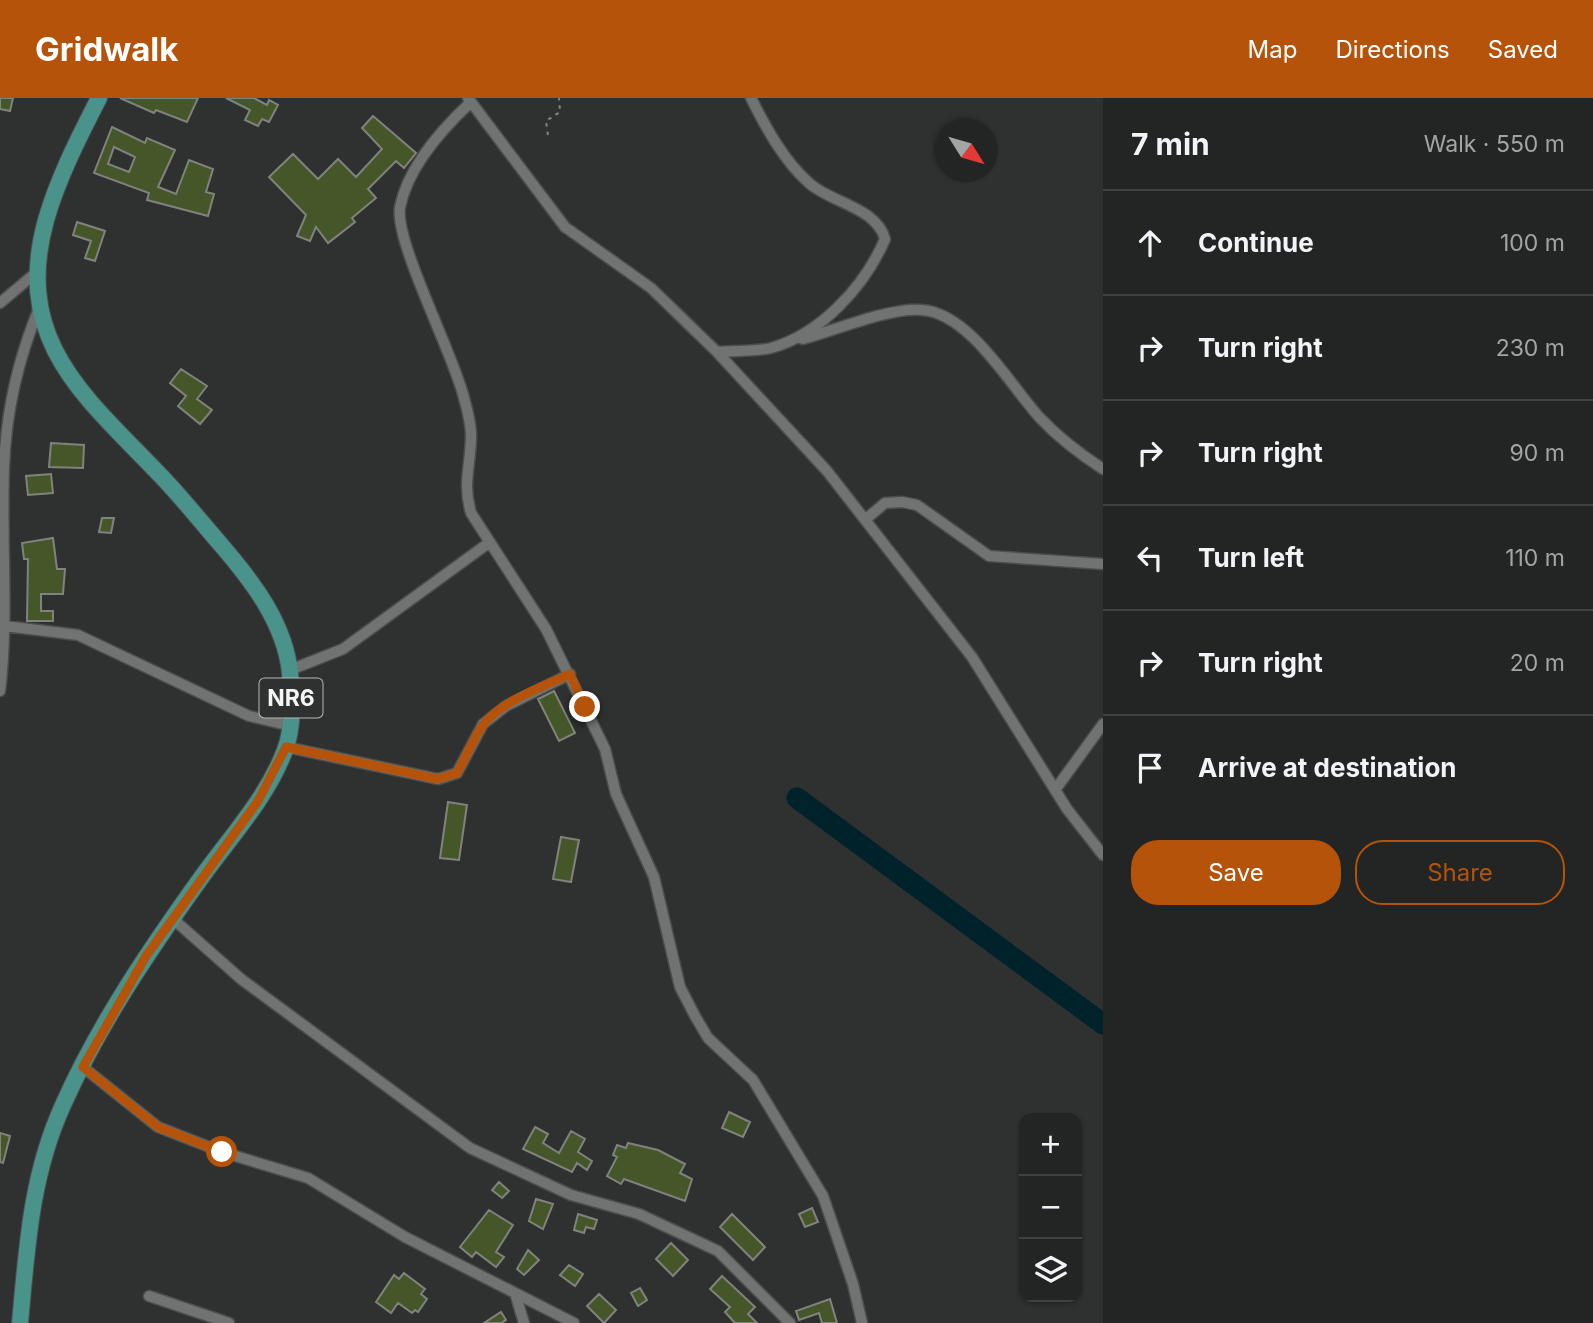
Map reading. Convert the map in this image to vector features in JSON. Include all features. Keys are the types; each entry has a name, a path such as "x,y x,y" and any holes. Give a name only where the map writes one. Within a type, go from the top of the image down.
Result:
{"main road":[{"name":"NR6","path":"20,1323 34,1190 51,1134 83,1067 127,986 258,801 286,747 291,726 290,670 276,627 252,581 163,478 79,391 55,351 40,306 38,271 46,218 99,98"}],"street":[{"path":"751,98 791,166 819,190 862,212 882,229 885,239 877,258 860,282 814,327 792,341"},
{"path":"862,1323 853,1284 823,1196 753,1080 708,1038 680,987 654,877 616,794 605,749 546,629 471,513 465,493 471,433 463,395 403,237 400,208 411,176 437,138 469,100 565,227 652,288 718,352 827,471 972,657 1055,790 1103,855"},
{"path":"0,303 38,271"},
{"path":"0,691 5,626 4,465 16,383 27,337 40,306"},
{"path":"718,352 767,349 867,320 919,309 937,312 979,345 1039,417 1069,447 1103,469"},
{"path":"866,519 886,503 902,502 917,505 989,556 1103,564"},
{"path":"290,670 343,649 490,542"},
{"path":"5,626 78,635 249,716 291,726"},
{"path":"286,747 438,779 457,773 484,724 499,712 570,674"},
{"path":"1055,790 1103,724"},
{"path":"173,918 241,979 470,1148 571,1195 639,1214 718,1251 790,1323"},
{"path":"83,1067 158,1127 222,1152 308,1178 405,1237 574,1323"},
{"path":"515,1293 524,1323"},
{"path":"149,1296 229,1323"}],"path":[{"path":"548,135 546,121 560,112 559,98"}],"building":[{"path":"0,98 13,98 10,111 0,109"},
{"path":"120,98 198,98 187,122 156,110 154,113"},
{"path":"226,98 254,98 267,105 269,100 278,105 269,122 262,119 258,126 245,120 250,110"},
{"path":"373,116 416,153 404,168 396,161 368,189 376,198 352,218 355,222 328,243 316,227 310,241 297,236 306,215 269,177 293,154 318,179 338,159 356,177 382,149 362,128"},
{"path":"112,127 145,143 147,138 175,150 158,187 176,194 189,160 213,169 206,192 214,194 208,216 147,200 149,193 94,173","holes":["114,147 135,157 129,172 108,164"]},
{"path":"77,222 105,231 95,261 85,258 91,241 73,235"},
{"path":"181,369 207,386 197,399 212,410 200,424 178,406 186,396 170,383"},
{"path":"51,443 84,445 83,468 49,467"},
{"path":"51,474 53,493 28,495 26,476"},
{"path":"102,518 114,518 111,533 99,532"},
{"path":"53,538 57,569 65,569 63,594 41,594 41,611 53,611 53,621 27,621 28,559 24,559 22,543"},
{"path":"554,691 575,733 559,741 538,699"},
{"path":"448,802 467,805 459,860 440,858"},
{"path":"561,837 579,840 571,882 553,879"},
{"path":"729,1112 750,1122 743,1137 722,1128"},
{"path":"535,1127 548,1134 543,1143 559,1153 571,1131 585,1139 578,1152 592,1161 587,1170 577,1163 572,1172 523,1149"},
{"path":"0,1133 10,1136 3,1163 0,1162"},
{"path":"628,1143 658,1150 685,1164 680,1173 692,1179 685,1201 624,1179 621,1184 607,1176 617,1157 613,1155 617,1145 626,1148"},
{"path":"499,1182 509,1191 502,1198 492,1190"},
{"path":"536,1199 553,1204 543,1229 529,1221"},
{"path":"812,1208 818,1222 805,1227 799,1214"},
{"path":"489,1210 513,1225 496,1252 504,1257 496,1267 476,1252 472,1257 460,1247"},
{"path":"578,1214 597,1220 594,1229 586,1227 584,1233 574,1230"},
{"path":"732,1214 765,1247 753,1260 720,1227"},
{"path":"671,1243 688,1260 673,1276 656,1259"},
{"path":"528,1250 539,1260 524,1275 517,1269"},
{"path":"569,1265 583,1274 575,1286 560,1275"},
{"path":"404,1273 425,1289 421,1294 427,1299 418,1312 415,1310 412,1313 398,1303 391,1313 376,1302 394,1275 399,1279"},
{"path":"722,1276 755,1307 748,1314 757,1323 735,1323 725,1312 730,1307 710,1289"},
{"path":"640,1288 647,1300 638,1306 631,1293"},
{"path":"599,1294 616,1310 604,1323 587,1306"},
{"path":"830,1299 837,1323 822,1323 819,1313 799,1320 796,1311"},
{"path":"501,1312 506,1320 501,1323 484,1323"}],"waterway":[{"path":"797,798 1103,1024"}],"route":[{"path":"222,1152 158,1127 83,1067 146,956 258,801 275,774 286,747 438,779 457,773 484,724 506,706 543,687 570,674 585,707"}]}
